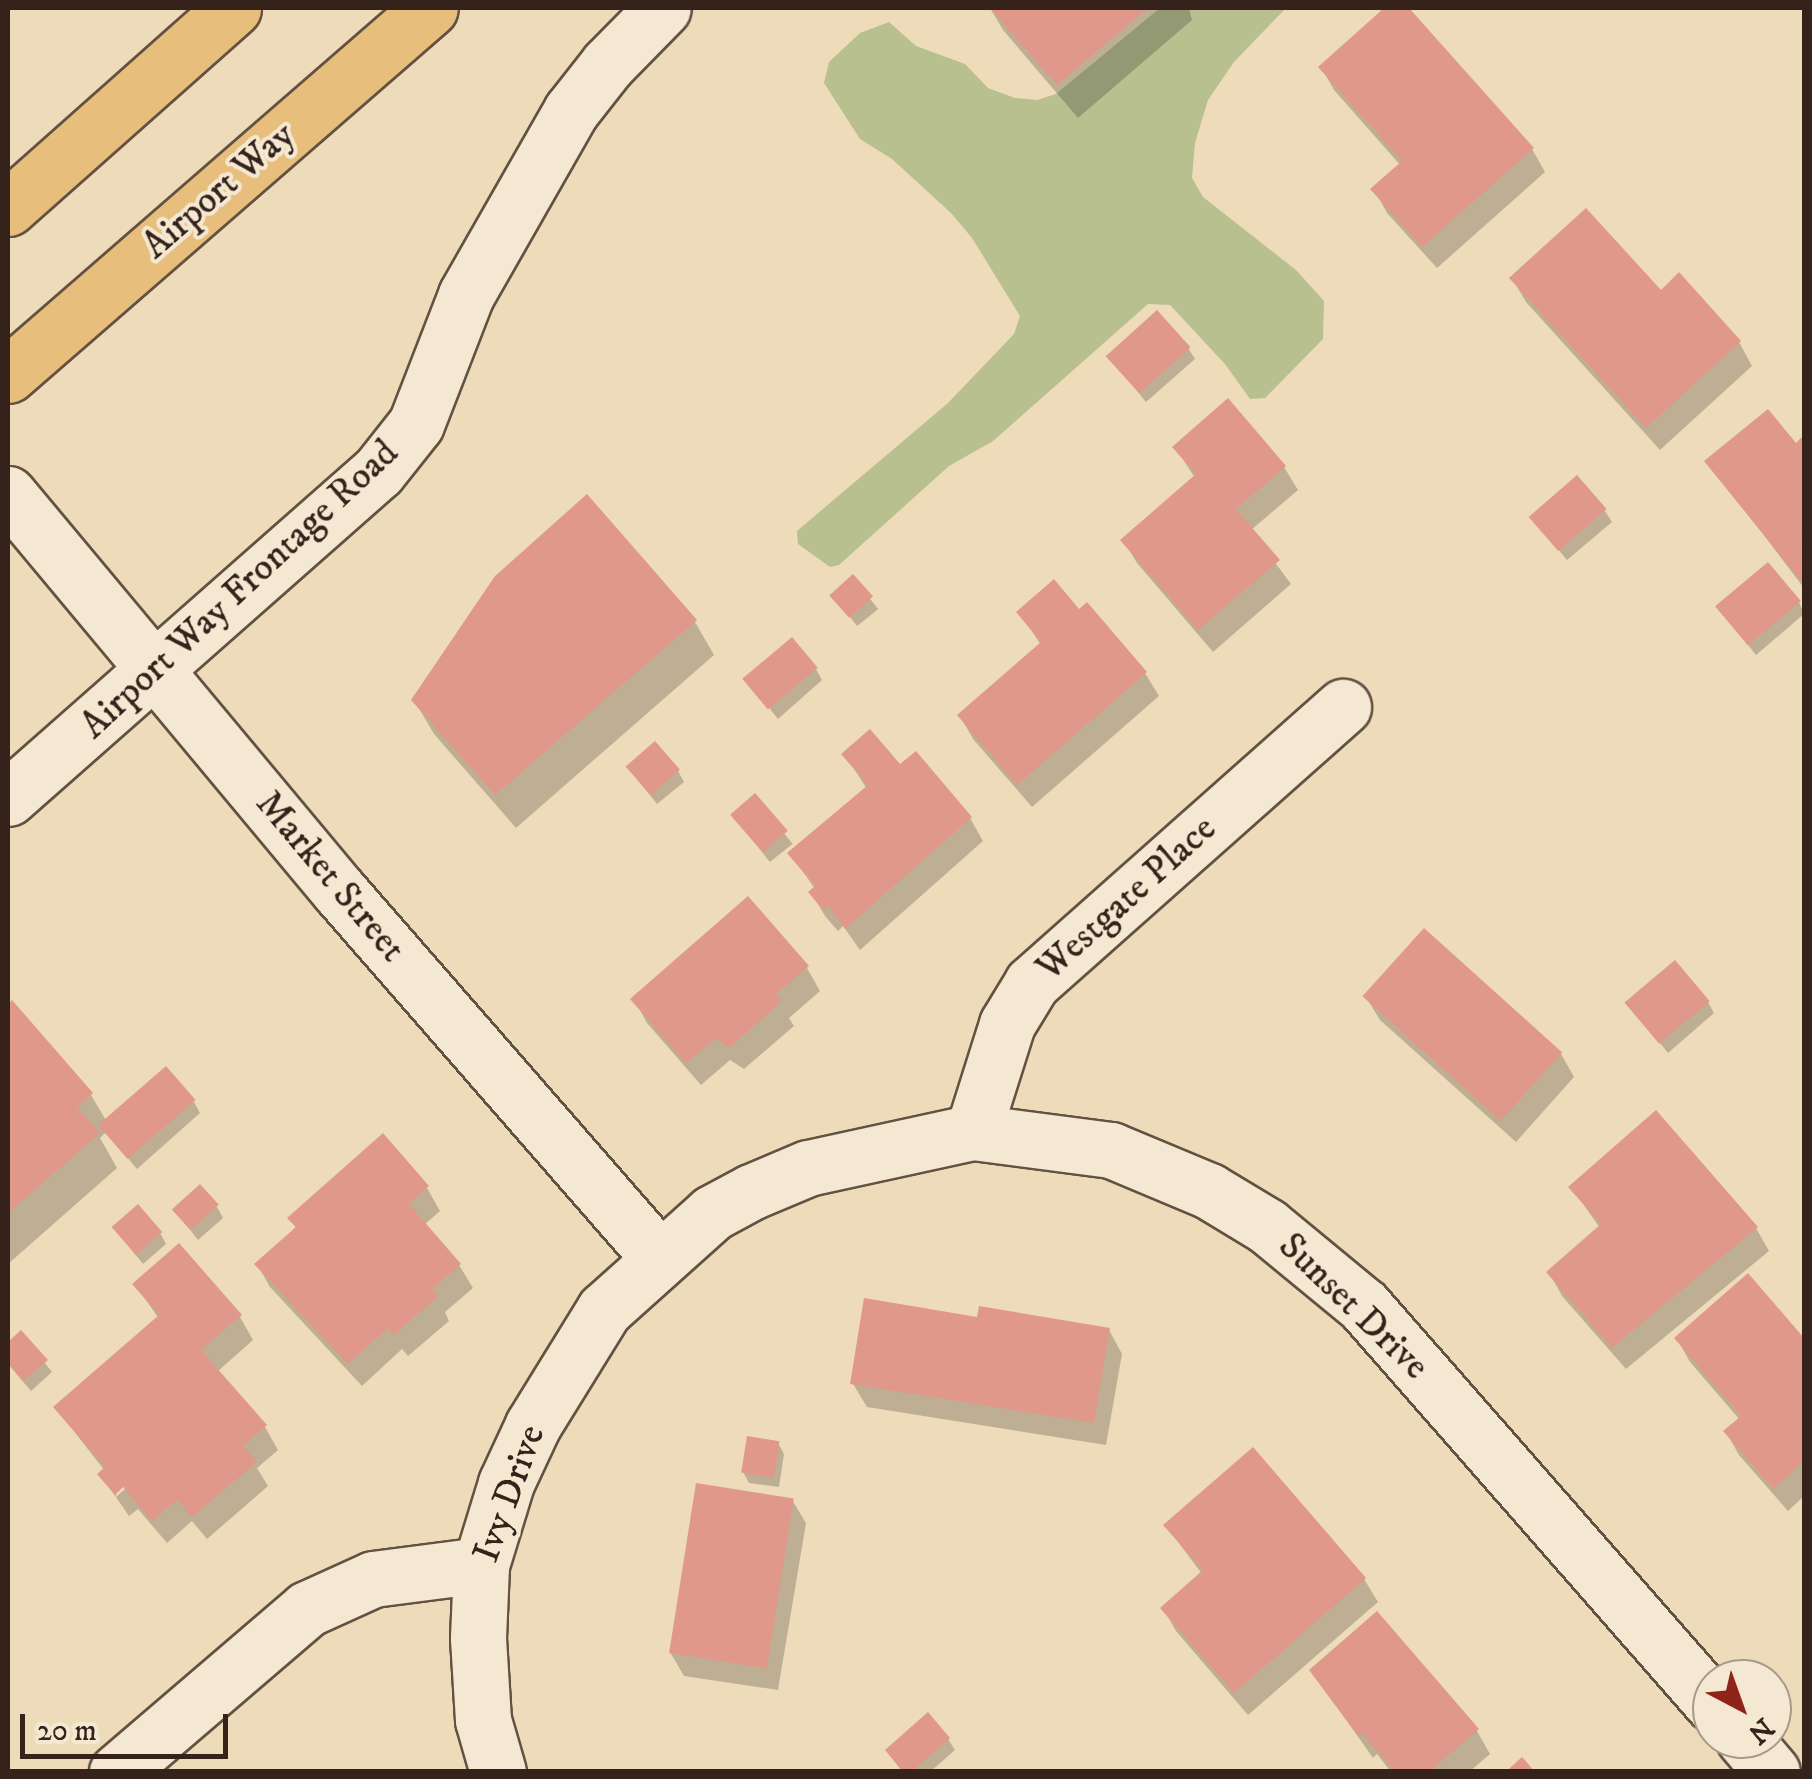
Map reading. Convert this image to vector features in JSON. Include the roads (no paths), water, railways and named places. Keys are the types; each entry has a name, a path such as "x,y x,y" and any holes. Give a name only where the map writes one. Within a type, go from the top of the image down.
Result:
{"main road":[{"path":"8,208 233,8"},
{"name":"Airport Way","path":"8,375 430,8"}],"street":[{"name":"Airport Way Frontage Road","path":"8,798 156,672 378,472 416,424 466,295 572,111 608,64 663,8"},
{"name":"Market Street","path":"8,494 340,892 658,1256"},
{"name":"Westgate Place","path":"973,1132 1007,1024 1032,983 1343,707"},
{"name":"Sunset Drive","path":"658,1256 712,1212 782,1178 873,1152 973,1132 1111,1150 1210,1191 1267,1226 1364,1306 1692,1680"},
{"name":"Ivy Drive","path":"498,1772 483,1720 478,1638 481,1564 506,1483 556,1380 604,1310 658,1256"},
{"path":"117,1772 307,1609 372,1579 481,1564"}]}
